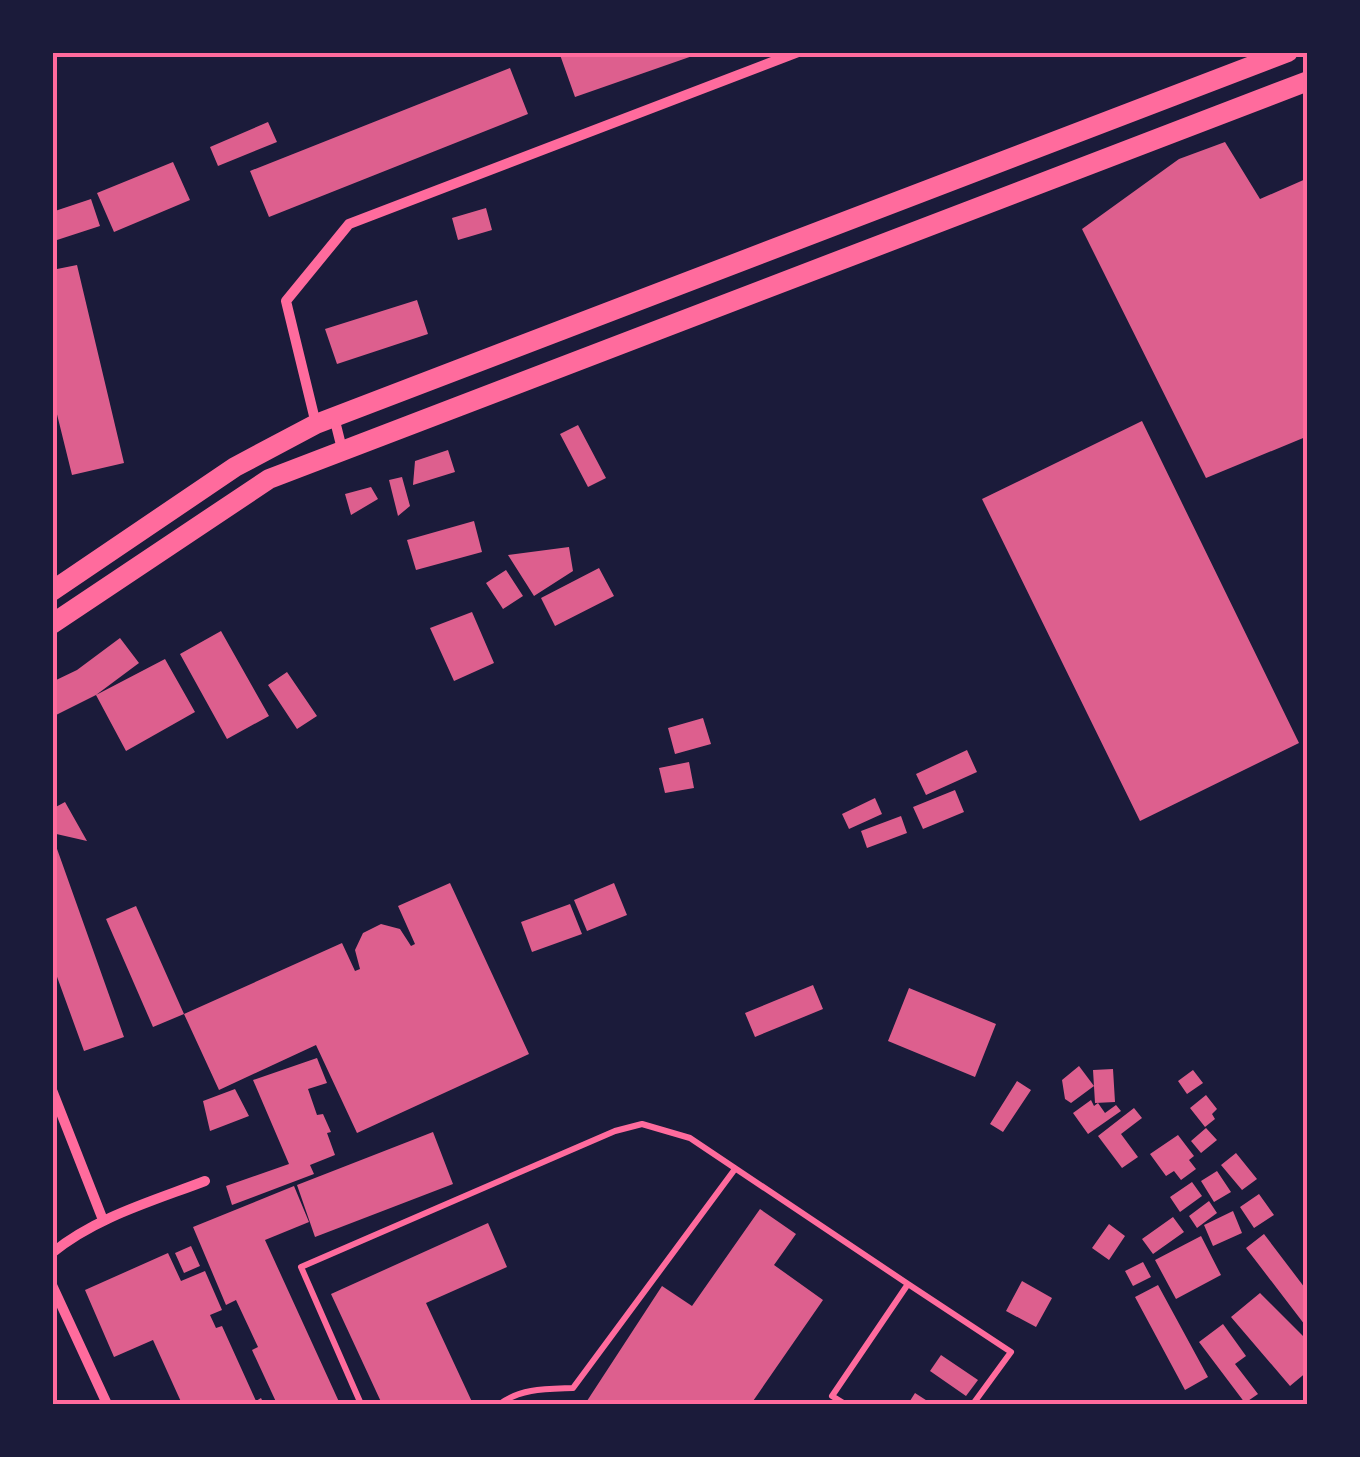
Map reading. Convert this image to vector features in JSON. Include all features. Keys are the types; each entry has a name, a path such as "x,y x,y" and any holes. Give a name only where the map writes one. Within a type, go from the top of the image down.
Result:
{"main road":[{"path":"52,592 235,467 325,420 1288,52"},
{"path":"52,624 268,478 1308,81"}],"street":[{"path":"342,449 325,420 286,301 348,224 798,52"},
{"path":"52,1090 103,1220"},
{"path":"52,1253 103,1220 205,1181"},
{"path":"52,1285 107,1404"}],"lane":[{"path":"361,1404 301,1267 614,1131 642,1124 690,1138 1011,1352 973,1404"},
{"path":"500,1404 535,1390 573,1388 735,1168"},
{"path":"826,1404 908,1284"},
{"path":"832,1396 845,1404"}],"building":[{"path":"559,52 701,52 701,53 575,97"},
{"path":"510,68 528,114 269,217 250,171"},
{"path":"268,122 277,142 218,166 210,147"},
{"path":"1225,142 1260,199 1308,178 1308,436 1206,478 1082,229 1179,159"},
{"path":"173,162 190,200 114,232 97,193"},
{"path":"91,199 100,226 57,240 52,212"},
{"path":"486,208 492,230 458,240 452,218"},
{"path":"77,265 124,463 72,475 52,394 52,270"},
{"path":"417,300 428,334 337,364 325,329"},
{"path":"1142,421 1299,743 1140,821 982,499"},
{"path":"578,425 606,478 588,487 560,434"},
{"path":"448,450 455,472 413,485 415,461"},
{"path":"402,477 410,506 398,516 389,480"},
{"path":"371,487 378,499 351,515 345,494"},
{"path":"474,521 482,552 416,570 407,540"},
{"path":"569,547 573,571 534,596 508,555"},
{"path":"599,568 614,596 555,626 541,598"},
{"path":"506,570 523,596 503,609 486,583"},
{"path":"472,612 494,663 454,681 430,628"},
{"path":"221,631 269,716 227,739 180,654"},
{"path":"120,638 139,663 96,695 52,717 52,682 77,670"},
{"path":"165,659 195,712 126,751 96,695"},
{"path":"287,672 317,716 297,729 268,685"},
{"path":"703,718 711,744 675,754 668,728"},
{"path":"967,750 977,772 926,795 916,774"},
{"path":"689,762 694,788 665,793 659,768"},
{"path":"955,790 964,812 923,829 913,807"},
{"path":"875,798 882,814 849,829 842,814"},
{"path":"65,802 87,841 52,833 52,809"},
{"path":"901,816 907,833 867,848 861,831"},
{"path":"56,846 124,1037 84,1051 52,963 52,847"},
{"path":"450,883 529,1054 357,1133 316,1045 219,1090 184,1014 342,943 355,971 360,969 355,950 363,933 381,924 400,929 411,946 415,944 398,906"},
{"path":"614,883 627,915 587,931 574,900"},
{"path":"570,904 582,934 532,952 521,922"},
{"path":"136,906 184,1014 153,1027 106,919"},
{"path":"813,985 823,1009 755,1037 745,1013"},
{"path":"909,988 996,1024 975,1077 888,1041"},
{"path":"317,1058 327,1083 308,1089 317,1115 323,1114 331,1132 327,1133 335,1155 310,1165 314,1174 232,1205 226,1186 289,1164 253,1080"},
{"path":"1079,1066 1094,1086 1071,1103 1065,1099 1062,1080"},
{"path":"1113,1069 1115,1102 1095,1103 1093,1070"},
{"path":"1193,1070 1203,1083 1187,1094 1178,1081"},
{"path":"1017,1081 1031,1090 1003,1132 990,1124"},
{"path":"235,1089 249,1116 210,1131 203,1101"},
{"path":"1206,1095 1217,1109 1212,1114 1215,1119 1205,1127 1190,1108"},
{"path":"1091,1100 1105,1113 1116,1105 1121,1111 1088,1134 1073,1113"},
{"path":"1134,1108 1142,1118 1121,1134 1138,1157 1122,1168 1098,1136"},
{"path":"1206,1128 1217,1140 1201,1153 1191,1141"},
{"path":"433,1132 453,1184 315,1237 297,1185"},
{"path":"1178,1135 1194,1156 1189,1160 1196,1169 1181,1180 1174,1171 1166,1176 1150,1154"},
{"path":"1236,1153 1257,1179 1242,1190 1221,1165"},
{"path":"1217,1171 1231,1192 1214,1202 1201,1181"},
{"path":"1192,1182 1202,1196 1180,1212 1170,1197"},
{"path":"294,1186 309,1222 265,1240 340,1404 277,1404 252,1350 258,1347 236,1300 226,1305 193,1227"},
{"path":"1259,1194 1274,1215 1254,1228 1240,1207"},
{"path":"1209,1201 1217,1213 1197,1228 1189,1216"},
{"path":"760,1209 796,1234 774,1265 823,1300 751,1404 585,1404 662,1286 692,1306"},
{"path":"1233,1211 1242,1233 1213,1246 1204,1225"},
{"path":"1173,1217 1184,1232 1153,1254 1142,1239"},
{"path":"488,1223 507,1267 426,1303 473,1404 382,1404 331,1294"},
{"path":"1109,1224 1125,1236 1109,1260 1092,1248"},
{"path":"1264,1234 1308,1292 1308,1329 1246,1248"},
{"path":"1201,1236 1221,1275 1176,1299 1155,1260"},
{"path":"191,1246 200,1266 184,1273 175,1253"},
{"path":"168,1253 181,1281 205,1271 222,1310 210,1315 216,1328 222,1326 256,1401 261,1398 264,1404 182,1404 153,1340 114,1357 85,1290"},
{"path":"1143,1262 1151,1277 1133,1286 1125,1271"},
{"path":"1022,1281 1052,1298 1036,1327 1006,1311"},
{"path":"1158,1285 1208,1377 1185,1390 1135,1297"},
{"path":"1260,1293 1308,1341 1308,1371 1290,1386 1231,1317"},
{"path":"1223,1324 1246,1356 1235,1364 1258,1394 1245,1403 1199,1342"},
{"path":"941,1355 978,1380 966,1396 930,1371"},
{"path":"915,1393 932,1404 908,1404"}]}
